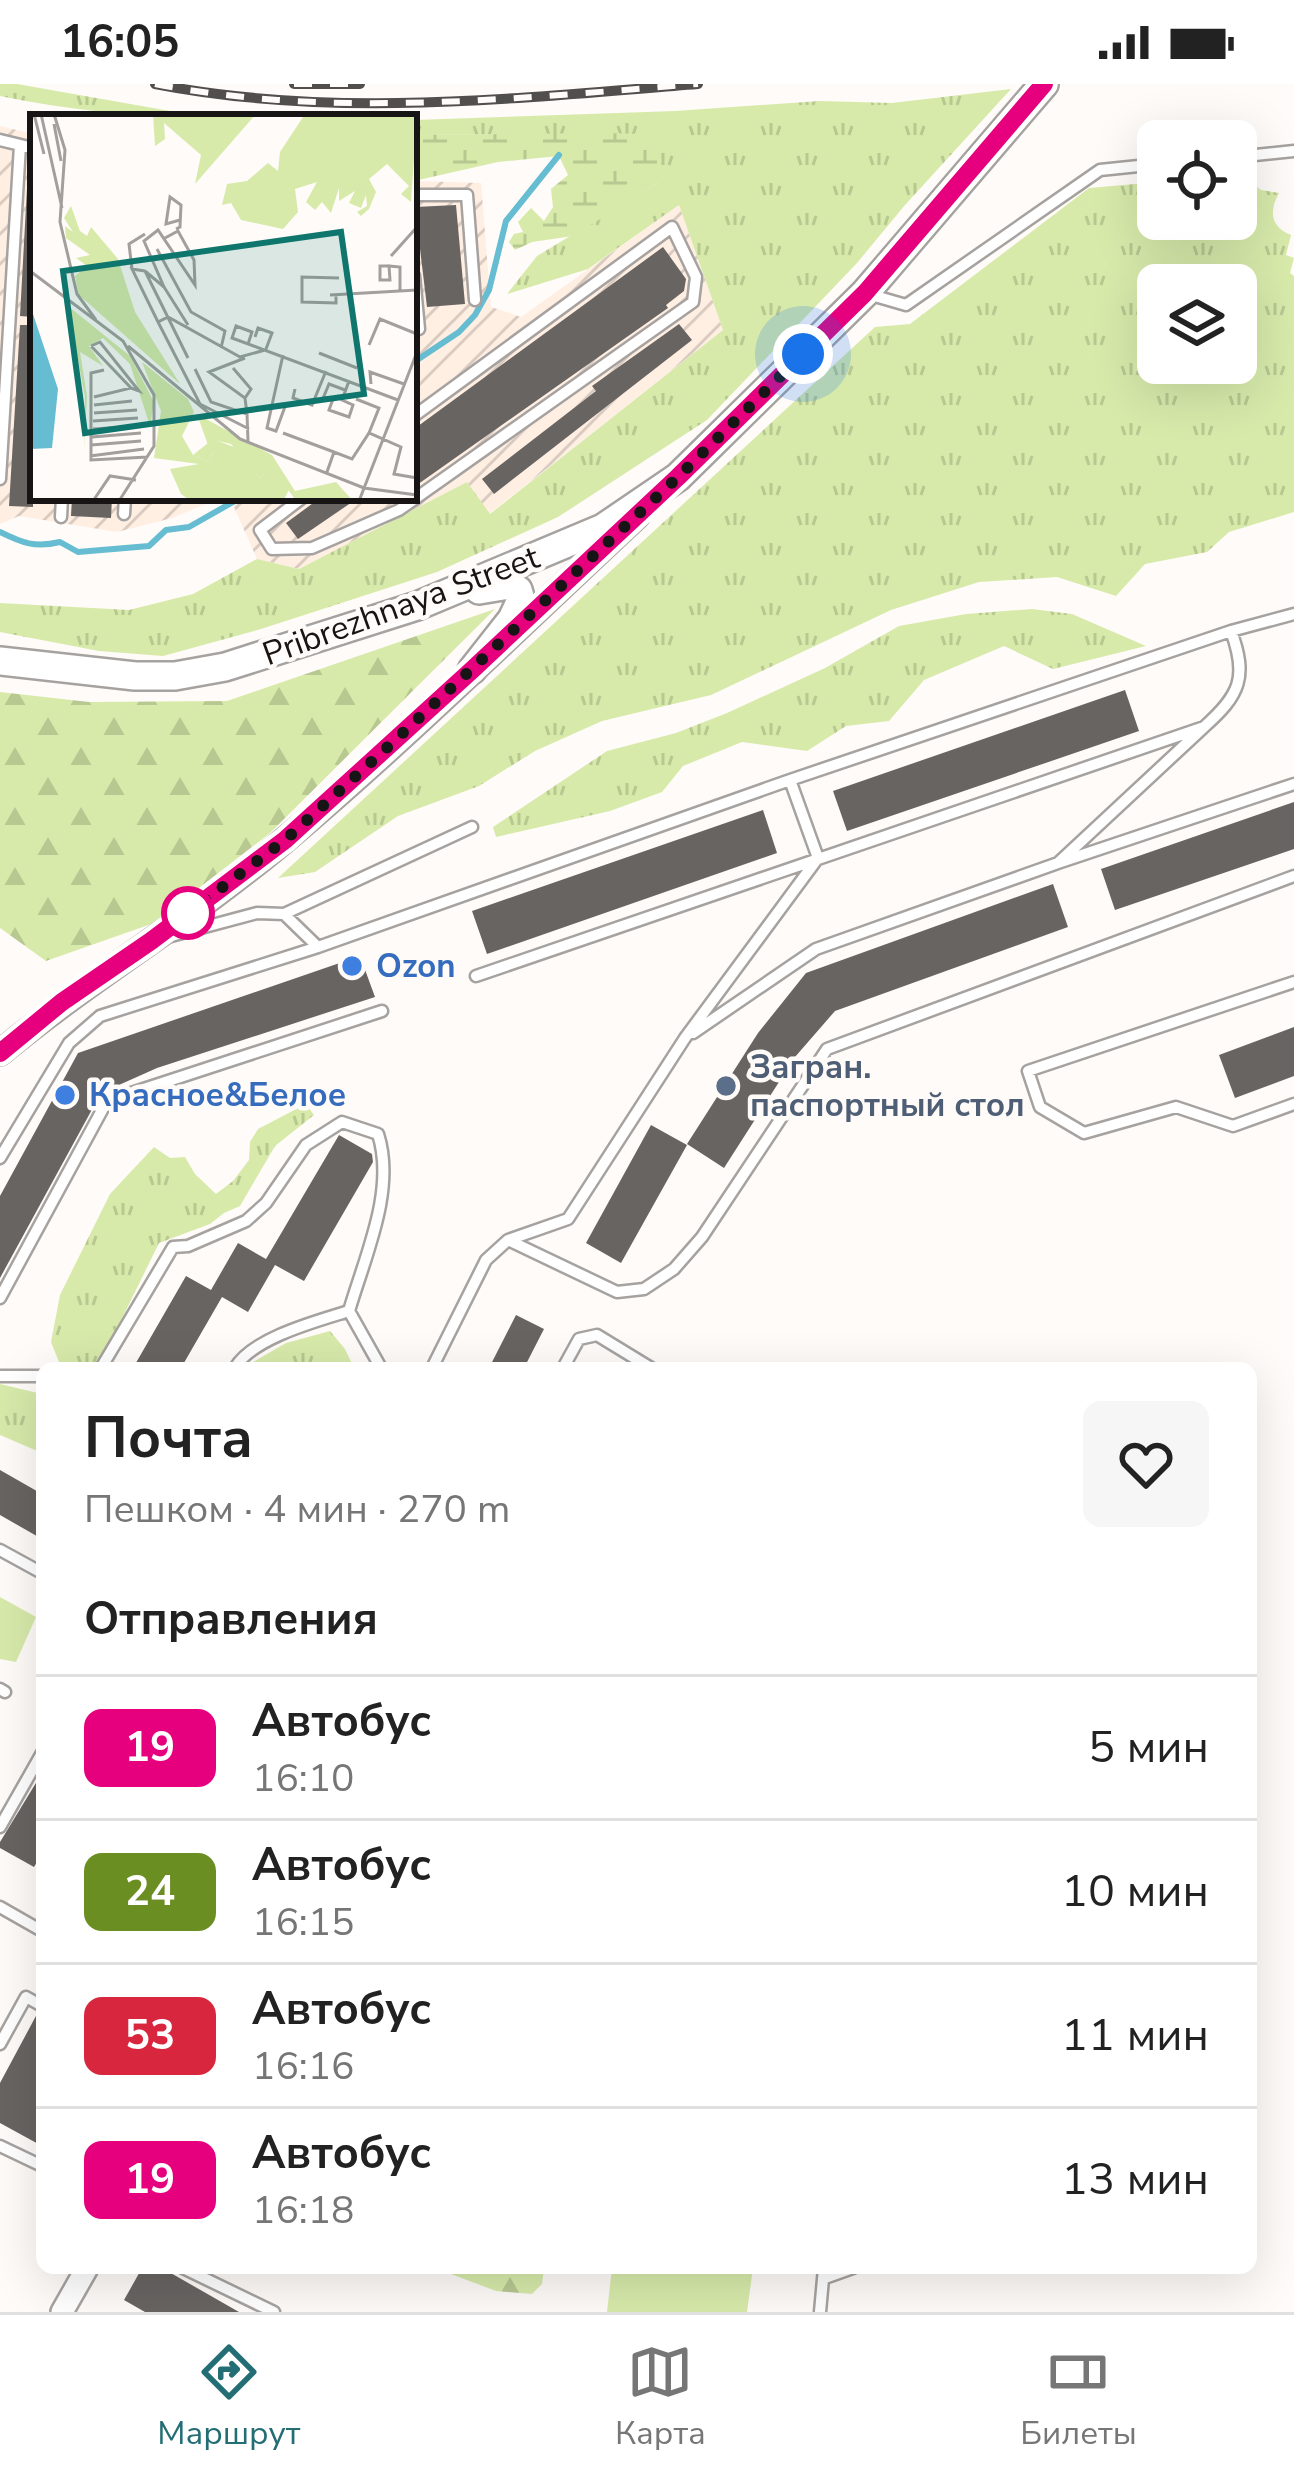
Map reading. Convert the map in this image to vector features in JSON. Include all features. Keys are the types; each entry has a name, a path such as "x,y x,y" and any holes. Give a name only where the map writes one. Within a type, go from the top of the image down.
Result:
{"main road":[{"name":"Pribrezhnaya Street","path":"0,661 91,673 175,676 272,655 417,606 604,528 678,477 865,293 1044,84"},
{"path":"417,606 489,587 508,585 518,590 520,607 472,670"}],"street":[{"path":"0,1053 62,1002 285,840 678,477"},
{"path":"62,2312 84,2274"}],"lane":[{"path":"0,140 27,147 0,479"},
{"path":"1257,155 1294,151"},
{"path":"865,293 906,305 1100,170 1137,166"},
{"path":"417,195 467,195 475,300"},
{"path":"417,414 672,227 696,278 692,302 417,497"},
{"path":"417,308 419,329"},
{"path":"62,501 62,517"},
{"path":"124,514 125,501"},
{"path":"298,501 260,530 272,548 312,548 412,501"},
{"path":"0,1158 69,1043 100,1016 318,947 790,780 1294,614"},
{"path":"1058,863 1232,703 1243,663 1231,631"},
{"path":"476,976 1204,727"},
{"path":"790,780 818,858"},
{"path":"686,1038 816,949 1294,784"},
{"path":"151,941 257,913 284,914 472,827"},
{"path":"435,1362 486,1260 508,1240 568,1219 686,1038 818,858"},
{"path":"508,1240 617,1292 644,1289 674,1269 702,1237 827,1049 1294,876"},
{"path":"284,914 318,947"},
{"path":"1294,982 1028,1071 1040,1107 1084,1132 1176,1107 1233,1126 1294,1104"},
{"path":"0,1298 86,1129 106,1101 382,1011"},
{"path":"34,1101 47,1108"},
{"path":"105,1362 173,1247 188,1246 246,1221 266,1203 306,1145 342,1122 378,1134 386,1160 378,1210 349,1311 378,1362"},
{"path":"239,1362 294,1329 349,1311"},
{"path":"566,1362 579,1339 597,1335 640,1362"},
{"path":"0,1376 36,1376"},
{"path":"0,1550 36,1570"},
{"path":"0,1827 36,1764"},
{"path":"0,1907 36,1928"},
{"path":"0,2044 26,1997 36,2003"},
{"path":"0,2146 36,2163"},
{"path":"194,2274 274,2312"},
{"path":"210,2282 215,2274"},
{"path":"820,2312 824,2274"}],"shaded area":[{"path":"0,126 30,133 30,501 213,501 172,518 117,532 19,516 0,524"},
{"path":"417,181 481,183 491,307 521,317 679,205 723,330 489,514 467,482 299,569 257,559 231,501 417,501"}],"green space":[{"path":"0,84 17,84 187,114 127,114 0,96"},
{"path":"1011,89 857,263 707,420 558,517 437,572 163,656 99,651 0,632 0,603 129,610 193,594 257,559 299,569 467,482 490,514 723,330 679,205 588,269 507,294 537,256 658,183 646,134 417,135 417,120 820,101 892,103"},
{"path":"646,134 661,163 658,183 573,236 532,242 515,250 509,242 514,234 523,232 518,222 531,208 544,221 553,207 551,189 568,175 559,156 498,162 417,180 417,135"},
{"path":"1137,184 1137,240 1257,240 1257,187 1279,193 1273,218 1291,235 1286,255 1294,258 1290,273 1294,276 1294,512 1229,532 1207,552 1145,564 1116,596 1057,577 979,582 891,610 711,695 602,721 535,751 479,786 398,816 315,872 278,878 875,327 910,324 1089,188"},
{"path":"495,609 270,833 154,923 46,961 0,928 0,692 89,702 227,701"},
{"path":"1032,609 1072,614 1146,646 1053,669 1004,646 924,680 889,721 846,726 807,751 742,742 683,766 662,792 610,811 496,837 493,827 607,751 676,733 727,713 825,668 899,626"},
{"path":"306,1104 314,1115 275,1146 240,1206 210,1224 159,1243 96,1362 59,1362 51,1342 60,1295 110,1194 154,1147 170,1158 185,1157 216,1194 249,1160 250,1142 258,1129"},
{"path":"330,1331 351,1362 253,1362 286,1343"},
{"path":"0,1384 36,1393 36,1450 0,1435"},
{"path":"0,1597 36,1617 16,1662 0,1659"},
{"path":"451,2274 543,2274 542,2284 532,2294 496,2291"},
{"path":"611,2274 752,2274 747,2312 607,2312"}],"building":[{"path":"28,170 30,170 30,317 20,316"},
{"path":"456,205 465,304 427,307 417,207"},
{"path":"663,247 686,279 684,291 668,308 417,485 417,427"},
{"path":"679,324 692,340 494,494 482,479 596,391 592,386"},
{"path":"20,325 30,325 33,507 9,506"},
{"path":"72,501 112,501 111,518 71,516"},
{"path":"316,501 354,501 298,539 286,523"},
{"path":"1125,690 1139,731 847,831 833,791"},
{"path":"1294,802 1294,849 1115,910 1101,869"},
{"path":"763,810 777,853 487,954 472,911"},
{"path":"1053,884 1068,927 835,1011 795,1057 724,1168 687,1144 758,1033 806,973"},
{"path":"360,956 375,997 157,1068 101,1093 0,1278 0,1196 78,1053"},
{"path":"1294,1027 1294,1076 1235,1098 1219,1055"},
{"path":"651,1125 687,1145 621,1263 586,1243"},
{"path":"339,1135 372,1154 373,1162 304,1281 275,1265 248,1312 222,1297 184,1362 136,1362 186,1276 211,1290 238,1243 266,1259"},
{"path":"516,1315 544,1329 527,1362 492,1362"},
{"path":"0,1470 36,1491 36,1536 0,1515"},
{"path":"36,1783 34,1867 0,1848"},
{"path":"36,2016 36,2143 0,2123 0,2083"},
{"path":"139,2274 172,2274 239,2312 145,2312 124,2300"}],"waterway":[{"path":"417,360 459,332 475,315 489,290 506,221 559,155"},
{"path":"0,532 29,543 60,542 78,552 149,546 166,530 189,527 235,501"}],"railway":[{"path":"155,84 222,95 358,103 698,84"},
{"path":"294,84 360,84"}],"bus line":[{"name":"19","path":"0,1053 62,1002 285,840 472,670 865,293 1044,84"}],"place":[{"name":"Ozon","path":"352,966"},
{"name":"Загран. паспортный стол","path":"726,1086"},
{"name":"Красное&Белое","path":"65,1095"}],"route":[{"path":"188,913 285,840 379,755 803,354"}]}
